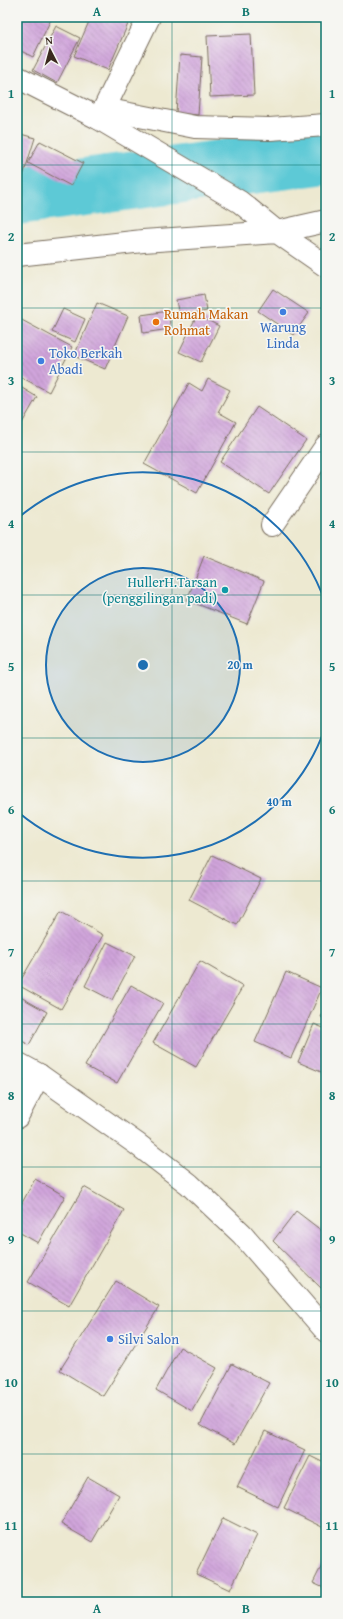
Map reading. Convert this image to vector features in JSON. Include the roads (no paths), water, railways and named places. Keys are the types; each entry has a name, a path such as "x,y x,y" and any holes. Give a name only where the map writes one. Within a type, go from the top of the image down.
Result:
{"street":[{"path":"101,114 149,17"},
{"path":"17,77 101,114 150,149 240,202 277,232 326,266"},
{"path":"101,114 195,127 270,129 326,125"},
{"path":"17,255 143,242 277,232 326,220"},
{"path":"272,525 326,446"},
{"path":"17,1063 39,1075 137,1144 189,1184 242,1234 326,1331"},
{"path":"17,1117 39,1075"}],"waterway":[{"path":"17,196 326,155"}],"place":[{"name":"Warung Linda","path":"283,312"},
{"name":"Rumah Makan Rohmat","path":"156,322"},
{"name":"Toko Berkah Abadi","path":"41,361"},
{"name":"HullerH.Tarsan (penggilingan padi)","path":"225,590"},
{"name":"Silvi Salon","path":"110,1339"}]}
